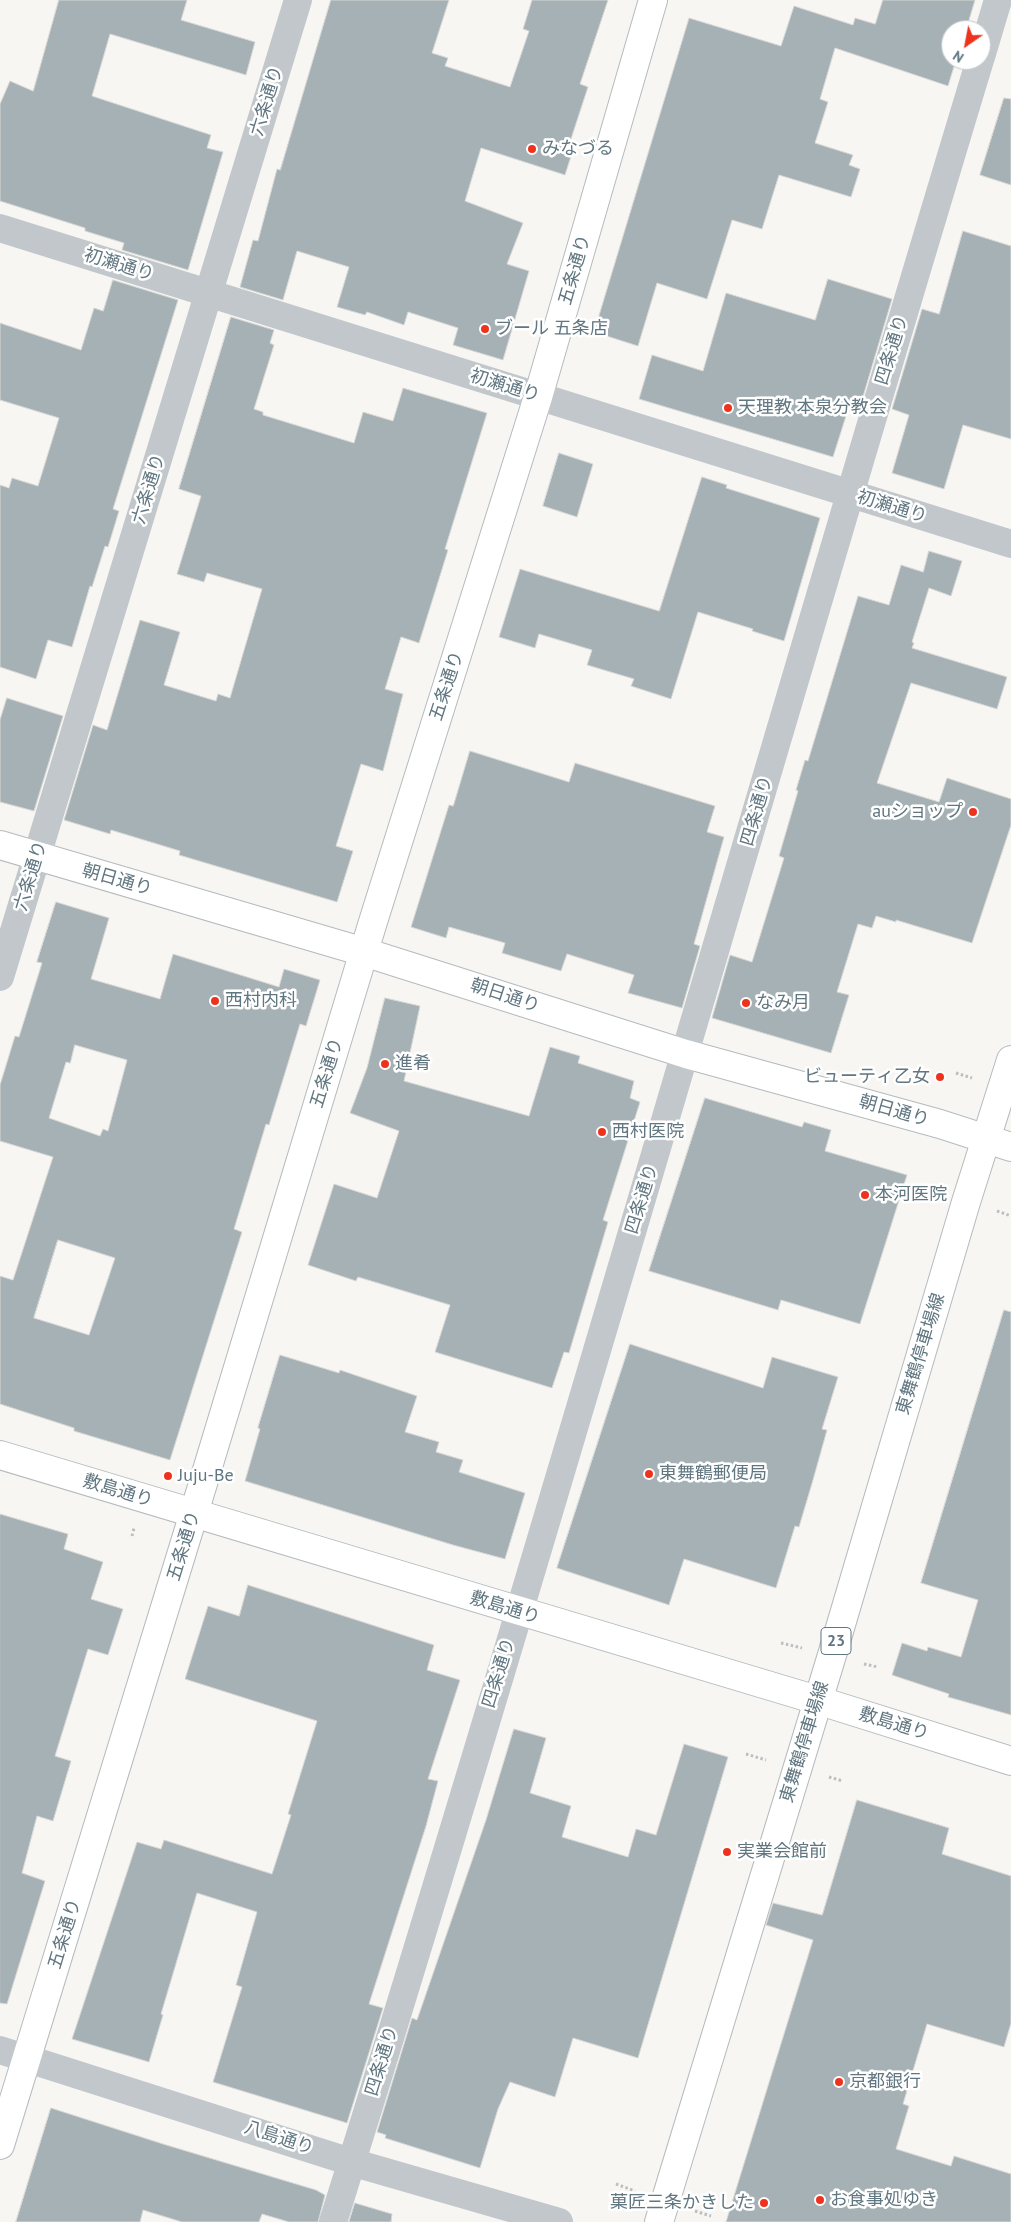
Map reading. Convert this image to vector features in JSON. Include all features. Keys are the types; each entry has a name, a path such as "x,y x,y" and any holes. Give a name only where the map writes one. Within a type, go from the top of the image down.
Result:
{"street":[{"name":"六条通り","path":"0,977 298,0"},
{"name":"五条通り","path":"0,2145 364,952 538,397 653,0"},
{"name":"四条通り","path":"991,24 998,0"},
{"name":"四条通り","path":"332,2222 352,2162 686,1054 849,494 978,70"},
{"name":"初瀬通り","path":"0,228 1011,544"},
{"name":"朝日通り","path":"0,845 364,952 686,1054 940,1124 999,1143"},
{"name":"東舞鶴停車場線","path":"659,2222 817,1700 999,1143 1011,1060"},
{"name":"敷島通り","path":"0,1456 817,1700 1011,1761"},
{"name":"八島通り","path":"0,2050 352,2162 559,2222"}],"building":[{"path":"59,0 187,0 181,20 255,42 246,75 110,34 92,96 211,135 207,148 223,152 188,270 122,250 124,243 85,231 85,228 0,201 0,104 10,81 33,91"},
{"path":"331,0 449,0 432,53 448,58 445,66 510,87 529,31 523,29 532,0 608,0 580,84 588,87 569,145 574,147 565,175 481,148 465,201 523,223 507,264 529,271 503,360 453,345 458,328 408,312 404,325 367,312 365,315 337,307 349,267 297,251 283,300 240,287 253,240 258,241 277,169 280,170"},
{"path":"883,0 975,0 969,20 941,20 941,70 953,70 948,86 835,48 820,99 828,102 815,143 853,155 849,165 860,169 851,197 779,175 762,229 732,220 707,299 657,283 638,346 594,332 689,18 781,46 794,6 853,25 855,18 875,24"},
{"path":"1004,98 1011,99 1011,185 980,175"},
{"path":"963,231 1011,246 1011,439 963,425 944,489 892,473 909,415 892,409 922,309 939,314"},
{"path":"828,279 892,299 862,400 852,397 833,457 639,399 652,355 703,371 726,293 815,320"},
{"path":"113,280 178,300 113,509 119,511 108,547 105,546 92,587 90,586 72,647 48,640 36,679 0,667 0,485 9,488 12,478 38,486 59,418 0,400 0,323 81,350 94,308 103,311"},
{"path":"231,317 274,330 270,343 274,345 254,409 263,412 263,415 354,443 363,412 393,421 403,388 487,413 445,549 448,550 419,643 401,637 385,689 403,694 383,771 361,764 336,846 353,851 337,902 179,855 180,851 111,830 110,834 64,820 93,725 107,730 140,620 180,632 164,685 216,701 218,694 230,698 262,589 207,573 204,582 177,574 201,496 179,489"},
{"path":"559,453 593,464 577,517 543,506"},
{"path":"702,477 727,485 726,488 820,518 784,641 698,612 671,699 631,686 634,679 587,665 592,650 539,634 535,648 499,637 520,569 659,611"},
{"path":"929,551 962,561 951,596 929,588 912,642 914,643 912,648 1007,677 997,709 911,683 877,783 939,802 947,778 1011,799 1011,825 972,943 896,920 896,922 876,916 872,928 858,924 837,992 849,995 831,1053 712,1018 730,955 752,962 784,858 779,856 798,791 796,790 805,760 808,761 858,596 889,605 901,565 923,572"},
{"path":"7,698 63,716 34,811 0,802 0,720"},
{"path":"470,751 569,782 575,763 715,806 707,832 724,837 694,944 700,946 682,1008 628,993 634,975 567,954 561,971 502,953 505,943 449,927 446,938 411,927 449,805 453,806"},
{"path":"56,902 109,918 91,979 160,999 173,954 279,987 284,969 320,980 306,1026 300,1024 269,1125 266,1124 234,1229 242,1232 170,1460 74,1431 74,1428 0,1404 0,1276 13,1280 53,1157 0,1141 0,1085 15,1036 19,1037 42,963 37,962","holes":["75,1045 127,1060 108,1131 103,1129 100,1136 49,1118 66,1062 70,1063","58,1240 115,1258 89,1335 34,1318"]},
{"path":"385,998 420,1006 404,1081 529,1116 550,1047 580,1056 578,1063 634,1081 630,1098 640,1102 603,1220 608,1222 569,1353 564,1352 552,1388 435,1352 450,1305 358,1277 356,1281 308,1265 334,1184 377,1198 399,1131 350,1113 367,1068"},
{"path":"705,1098 802,1127 804,1122 831,1130 825,1151 907,1175 860,1324 781,1300 778,1310 649,1271"},
{"path":"1004,1310 1011,1312 1011,1715 948,1697 949,1694 892,1675 902,1643 927,1651 928,1647 961,1657 978,1600 921,1583"},
{"path":"630,1344 763,1388 772,1357 838,1377 822,1429 827,1430 813,1480 799,1527 795,1526 776,1588 684,1559 669,1605 557,1568"},
{"path":"280,1355 339,1373 340,1370 417,1396 405,1432 439,1442 436,1452 463,1460 459,1472 525,1493 505,1559 453,1545 245,1481 260,1429 258,1428"},
{"path":"0,1514 68,1534 64,1549 103,1562 91,1599 123,1609 108,1655 88,1649 55,1756 71,1761 53,1821 37,1816 22,1873 45,1881 7,2004 0,2003"},
{"path":"248,1585 434,1645 427,1670 460,1680 428,1779 438,1781 426,1826 369,2004 383,2008 347,2123 213,2082 242,1987 236,1985 257,1912 197,1893 161,2014 163,2015 149,2062 72,2039 137,1842 161,1849 164,1840 272,1874 291,1815 288,1814 317,1721 185,1679 208,1606 239,1616"},
{"path":"514,1729 546,1738 530,1793 571,1806 562,1837 628,1857 636,1829 656,1835 684,1744 728,1757 638,2058 573,2038 555,2097 510,2082 498,2109 480,2168 385,2138 386,2135 377,2132 412,2018 417,2020 486,1820"},
{"path":"857,1800 949,1828 942,1854 1011,1876 1011,2023 1004,2047 927,2024 903,2104 909,2106 896,2149 951,2166 954,2156 1011,2174 1011,2222 726,2222 813,1940 766,1925 773,1903 822,1915"},
{"path":"51,2108 316,2190 325,2195 318,2222 289,2222 262,2214 259,2222 182,2222 143,2210 140,2222 16,2222"},
{"path":"355,2203 392,2214 391,2222 349,2222"}],"place":[{"name":"みなづる","path":"532,149"},
{"name":"ブール 五条店","path":"485,329"},
{"name":"天理教 本泉分教会","path":"728,408"},
{"name":"auショップ","path":"973,812"},
{"name":"西村内科","path":"215,1001"},
{"name":"なみ月","path":"746,1003"},
{"name":"進肴","path":"385,1064"},
{"name":"ビューティ乙女","path":"940,1077"},
{"name":"西村医院","path":"602,1132"},
{"name":"本河医院","path":"865,1195"},
{"name":"東舞鶴郵便局","path":"649,1474"},
{"name":"Juju-Be","path":"168,1476"},
{"name":"実業会館前","path":"727,1852"},
{"name":"京都銀行","path":"839,2082"},
{"name":"お食事処ゆき","path":"820,2200"},
{"name":"菓匠三条かきした","path":"764,2203"}]}
